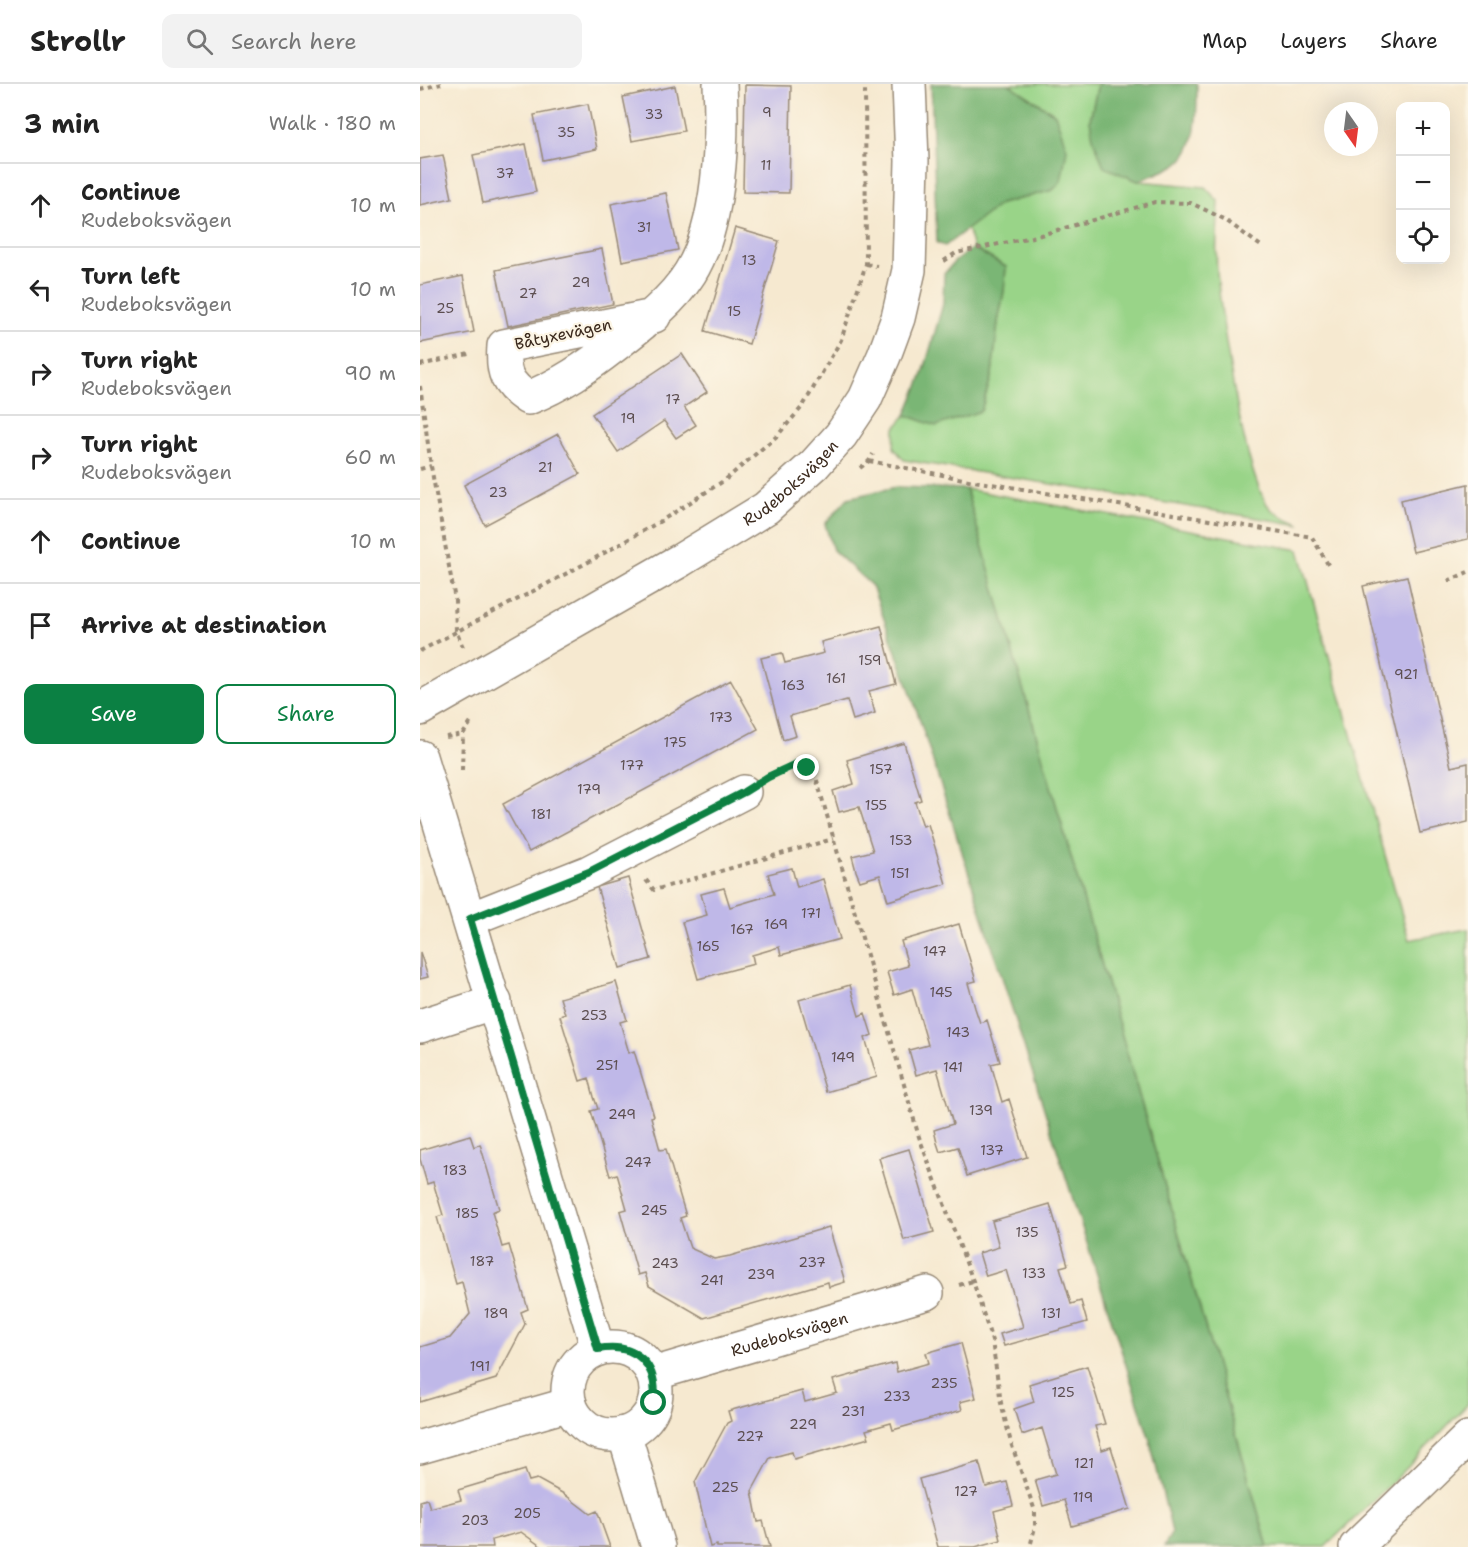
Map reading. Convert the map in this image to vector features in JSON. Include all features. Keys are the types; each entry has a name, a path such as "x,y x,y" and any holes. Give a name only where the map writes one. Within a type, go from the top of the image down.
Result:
{"street":[{"name":"Båtyxevägen","path":"654,316 504,346 505,374 513,387 528,398 578,374 654,316 690,273 712,216 718,173 720,84"},
{"name":"Rudeboksvägen","path":"420,709 681,560 766,508 814,465 841,435 865,399 884,356 898,318 909,270 912,161 909,84"},
{"path":"420,756 431,827 470,919 598,1349"},
{"path":"470,919 589,872 744,792"},
{"path":"420,1026 495,1002"},
{"name":"Rudeboksvägen","path":"653,1374 927,1293"},
{"path":"623,1348 636,1353 653,1374 656,1389 654,1403 648,1417 637,1427 624,1433 610,1435 585,1426 575,1416 568,1391 570,1378 575,1367 585,1356 598,1349 623,1348"},
{"path":"420,1447 570,1404"},
{"path":"624,1433 658,1547"},
{"path":"1356,1547 1468,1438"}],"path":[{"path":"420,89 441,84"},
{"path":"420,651 592,560 664,519 725,480 777,436 803,406 841,340 866,264 865,84"},
{"path":"936,265 956,253 1036,236 1155,202 1191,203 1224,219 1261,246"},
{"path":"420,365 504,346"},
{"path":"420,386 454,600 456,631 476,676"},
{"path":"869,460 974,481 1312,537 1330,568"},
{"path":"420,469 431,466"},
{"path":"1448,581 1468,572"},
{"path":"744,792 768,777 796,764 807,768 816,777 919,1137 973,1281 992,1341 1001,1403 1011,1443 1035,1511 1035,1527 1030,1547"},
{"path":"626,854 654,890 833,839"}],"green space":[{"path":"931,84 1009,84 1055,114 1067,149 1061,181 1053,190 1000,204 945,246 937,243"},
{"path":"1009,84 1098,84 1090,120 1104,167 1138,181 1205,187 1219,202 1216,253 1219,291 1236,397 1252,469 1262,495 1272,510 1301,525 904,460 894,448 895,428 906,415 936,425 981,411 992,374 1006,267 973,248 967,228 1000,204 1053,190 1055,114"},
{"path":"1098,84 1197,84 1195,127 1193,138 1184,157 1173,167 1138,181 1104,167 1093,138 1090,120"},
{"path":"973,248 1006,267 992,374 981,411 936,426 906,415 923,374 943,304 944,274 954,262"},
{"path":"896,487 966,489 1268,1547 1164,1547 1172,1532 1149,1437 913,699 872,586 833,550 825,524 848,498"},
{"path":"966,489 1299,550 1409,940 1468,929 1468,1404 1402,1473 1325,1547 1268,1547"}],"building":[{"path":"745,85 791,86 789,193 743,192"},
{"path":"675,86 684,131 632,141 623,97"},
{"path":"588,104 597,149 543,160 534,115"},
{"path":"526,144 536,192 483,203 473,155"},
{"path":"443,155 452,198 420,205 420,159"},
{"path":"666,193 678,250 622,261 611,204"},
{"path":"735,228 779,241 749,344 705,331"},
{"path":"602,249 613,304 508,326 496,270"},
{"path":"463,276 474,332 420,343 420,285"},
{"path":"682,354 707,392 684,407 696,425 676,438 664,421 618,452 592,414"},
{"path":"558,434 580,474 485,525 464,485"},
{"path":"1468,484 1468,539 1413,552 1401,500"},
{"path":"1407,576 1451,767 1468,763 1468,822 1420,833 1363,586"},
{"path":"881,626 896,684 869,691 875,713 853,720 847,700 790,716 796,736 783,740 761,658 782,653 785,663 824,653 821,642"},
{"path":"731,680 758,729 529,852 503,804"},
{"path":"904,743 921,800 915,802 923,826 928,824 946,884 888,901 880,875 860,881 856,871 852,856 873,851 859,807 839,812 833,791 854,784 847,760"},
{"path":"792,868 797,887 823,879 840,939 781,955 779,947 752,955 754,964 698,979 682,922 707,915 701,894 724,888 730,907 774,894 768,874"},
{"path":"628,878 651,959 620,968 597,887"},
{"path":"959,924 976,981 968,983 975,1008 980,1023 987,1020 1000,1062 991,1064 1002,1102 1009,1099 1027,1157 967,1176 958,1147 940,1152 937,1143 934,1130 953,1124 937,1069 916,1075 909,1050 928,1045 912,989 894,995 887,972 908,966 901,941"},
{"path":"420,952 428,977 420,979"},
{"path":"616,982 627,1020 620,1022 629,1053 634,1051 654,1116 651,1117 660,1150 666,1149 686,1216 680,1218 690,1248 714,1259 829,1227 845,1282 829,1287 828,1282 704,1318 649,1286 645,1273 638,1275 620,1211 627,1209 617,1174 610,1176 591,1111 598,1109 589,1078 580,1081 560,1016 565,1014 560,998"},
{"path":"850,985 859,1016 865,1013 872,1035 865,1038 877,1077 826,1092 799,1000"},
{"path":"470,1135 474,1147 480,1144 499,1209 492,1212 502,1247 509,1245 528,1309 521,1312 525,1324 496,1379 420,1402 420,1347 450,1338 470,1314 462,1282 456,1284 437,1217 443,1215 433,1182 427,1184 420,1159 420,1150"},
{"path":"909,1149 934,1232 904,1240 879,1158"},
{"path":"1050,1204 1068,1265 1060,1267 1071,1304 1081,1301 1087,1322 1004,1346 1000,1334 1023,1327 1006,1270 986,1276 979,1253 999,1247 992,1221"},
{"path":"961,1343 976,1398 960,1402 962,1410 893,1430 891,1423 866,1430 869,1438 794,1459 792,1452 770,1458 752,1491 758,1522 763,1521 770,1547 717,1547 717,1545 710,1547 695,1482 727,1423 731,1421 728,1411 802,1391 805,1402 837,1393 833,1380 895,1363 897,1372 929,1363 926,1353"},
{"path":"1087,1366 1105,1424 1095,1426 1102,1450 1111,1447 1130,1509 1072,1526 1064,1500 1043,1506 1035,1480 1056,1474 1042,1428 1022,1435 1014,1409 1034,1402 1029,1384"},
{"path":"979,1462 986,1487 1007,1482 1013,1506 994,1511 1001,1540 975,1547 938,1547 919,1479"},
{"path":"525,1470 529,1481 537,1479 564,1494 590,1514 597,1511 610,1547 542,1547 521,1532 492,1540 493,1547 420,1547 420,1501 427,1499 430,1508 461,1500 458,1490"}],"route":[{"path":"654,1403 656,1389 653,1374 636,1353 623,1348 598,1349 470,919 589,872 796,764 807,768"}]}
